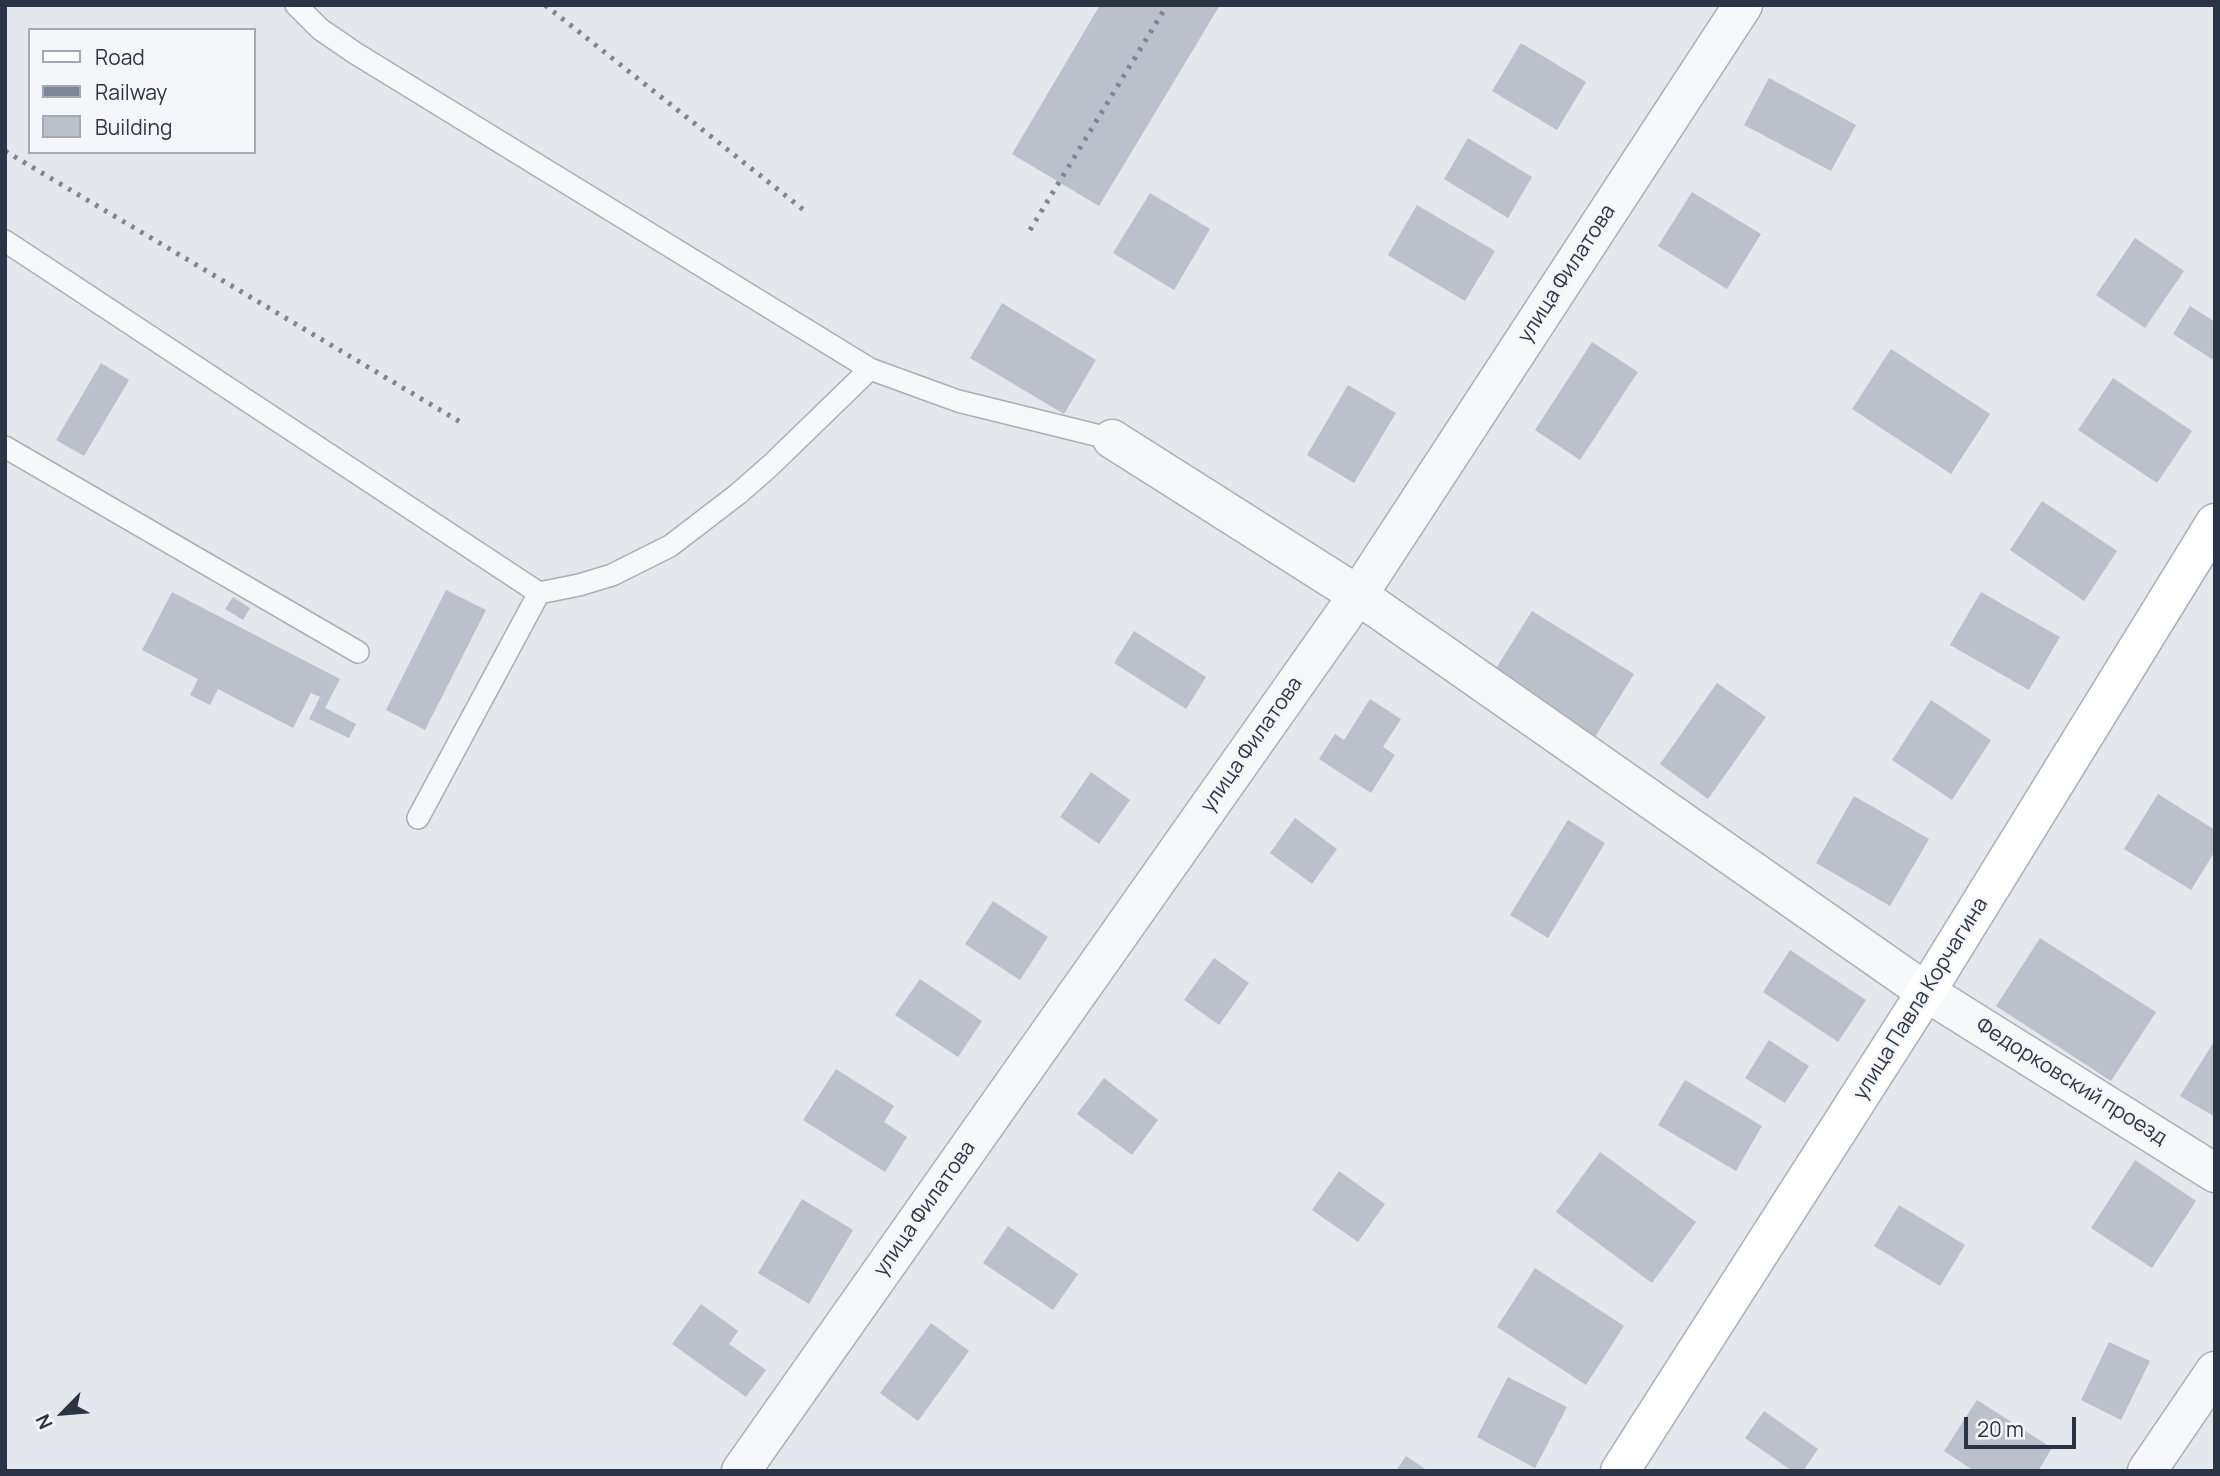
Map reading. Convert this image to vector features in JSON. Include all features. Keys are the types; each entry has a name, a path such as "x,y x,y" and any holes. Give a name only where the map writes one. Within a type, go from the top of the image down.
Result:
{"main road":[{"name":"улица Павла Корчагина","path":"1620,1471 1926,992 2215,523"}],"street":[{"name":"улица Филатова","path":"741,1471 1358,595 1742,5"},
{"name":"Федорковский проезд","path":"1112,439 1358,595 1926,992 2215,1172"},
{"path":"2147,1471 2215,1371"}],"lane":[{"path":"296,5 320,29 355,52 870,369 958,401 1112,439"},
{"path":"5,241 539,593 612,575 670,546 771,465 870,369"},
{"path":"5,447 358,652"},
{"path":"418,818 539,593"}],"building":[{"path":"1100,5 1220,5 1099,206 1012,154"},
{"path":"1521,43 1586,82 1557,130 1492,91"},
{"path":"1769,78 1856,125 1831,171 1744,125"},
{"path":"1468,138 1532,177 1508,218 1444,179"},
{"path":"1692,192 1761,234 1727,289 1658,246"},
{"path":"1150,193 1210,229 1174,290 1113,253"},
{"path":"1417,205 1495,251 1465,301 1388,255"},
{"path":"2135,238 2184,271 2145,328 2096,295"},
{"path":"1002,303 1096,360 1064,414 970,358"},
{"path":"2190,306 2215,322 2215,361 2173,334"},
{"path":"1592,342 1638,372 1580,460 1535,430"},
{"path":"1891,349 1990,414 1951,474 1852,409"},
{"path":"101,363 129,380 84,456 56,440"},
{"path":"2113,378 2192,431 2157,483 2078,430"},
{"path":"1348,385 1396,413 1354,483 1307,455"},
{"path":"2042,501 2117,551 2084,601 2010,550"},
{"path":"446,590 486,610 425,730 386,710"},
{"path":"172,592 340,679 325,708 356,724 349,738 309,719 320,697 311,693 293,728 218,689 210,705 190,695 198,679 142,650"},
{"path":"1981,592 2060,637 2029,690 1950,645"},
{"path":"233,597 250,608 243,620 225,609"},
{"path":"1532,611 1634,674 1592,742 1490,678"},
{"path":"1134,631 1206,677 1186,709 1114,663"},
{"path":"1717,683 1766,717 1708,799 1660,764"},
{"path":"1370,699 1401,719 1383,747 1395,755 1371,793 1319,759 1335,734 1344,740"},
{"path":"1931,700 1991,740 1952,800 1892,760"},
{"path":"1091,772 1130,800 1099,844 1060,817"},
{"path":"2158,794 2215,830 2215,851 2191,890 2124,849"},
{"path":"1854,796 1929,839 1890,906 1816,863"},
{"path":"1295,818 1337,849 1312,884 1270,853"},
{"path":"1568,820 1605,843 1548,938 1510,915"},
{"path":"993,901 1048,937 1020,980 965,944"},
{"path":"2040,938 2156,1012 2111,1081 1996,1006"},
{"path":"1790,950 1866,1000 1838,1042 1763,992"},
{"path":"1214,958 1249,983 1219,1025 1184,1000"},
{"path":"920,979 982,1021 958,1057 895,1015"},
{"path":"1769,1040 1809,1066 1785,1103 1745,1078"},
{"path":"2215,1040 2215,1117 2180,1096"},
{"path":"836,1069 894,1106 884,1122 907,1137 885,1172 803,1120"},
{"path":"1104,1078 1158,1120 1132,1155 1077,1114"},
{"path":"1685,1080 1762,1126 1736,1171 1658,1125"},
{"path":"1600,1152 1696,1222 1652,1283 1556,1212"},
{"path":"2135,1160 2196,1201 2152,1268 2091,1228"},
{"path":"1339,1171 1385,1204 1358,1242 1312,1210"},
{"path":"802,1199 853,1230 809,1304 758,1273"},
{"path":"1899,1205 1965,1245 1940,1286 1874,1246"},
{"path":"1008,1226 1078,1274 1053,1310 983,1263"},
{"path":"1535,1268 1624,1326 1586,1385 1497,1327"},
{"path":"701,1304 738,1331 729,1344 766,1370 746,1397 672,1344"},
{"path":"931,1323 969,1351 918,1421 880,1393"},
{"path":"2109,1342 2150,1361 2121,1420 2081,1400"},
{"path":"1508,1377 1567,1407 1535,1468 1477,1437"},
{"path":"1977,1400 2052,1448 2038,1471 1974,1471 1944,1451"},
{"path":"1764,1411 1818,1449 1803,1471 1792,1471 1745,1438"},
{"path":"1406,1456 1428,1471 1396,1471"}],"railway":[{"path":"545,5 805,211"},
{"path":"1030,230 1167,5"},
{"path":"5,151 462,423"}]}
